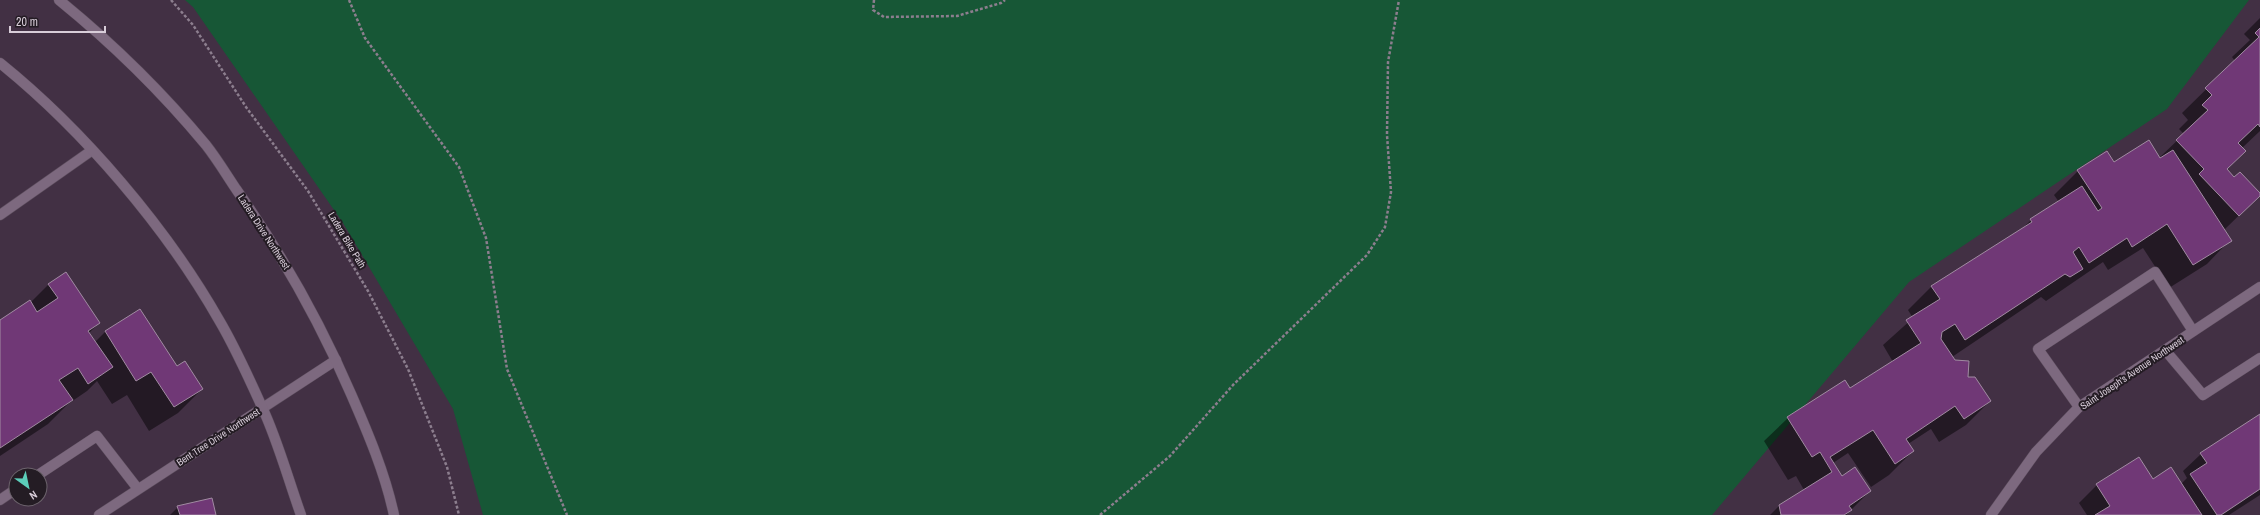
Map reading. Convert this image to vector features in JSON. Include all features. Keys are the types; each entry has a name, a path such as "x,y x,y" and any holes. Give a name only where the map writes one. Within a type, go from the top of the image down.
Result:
{"street":[{"name":"Ladera Drive Northwest","path":"59,0 98,32 154,87 206,146 250,208 290,273 336,360 371,442 394,515"},
{"path":"0,63 25,83 127,189 174,251 219,320 262,408 300,515"},
{"path":"0,215 91,151"},
{"path":"2079,407 2038,349 2155,272 2193,331"},
{"name":"Saint Joseph's Avenue Northwest","path":"1992,515 2036,452 2079,407 2260,287"},
{"path":"2165,350 2203,395 2260,358"},
{"name":"Bent Tree Drive Northwest","path":"99,515 336,360"},
{"path":"48,468 97,436 138,490"}],"path":[{"name":"Ladera Bike Path","path":"171,0 193,25 246,107 308,190 368,291 408,369 447,467 459,515"},
{"path":"349,0 365,38 459,167 486,238 507,369 567,515"},
{"path":"874,0 873,10 884,17 957,16 1001,3 1005,0"},
{"path":"1100,515 1170,456 1233,385 1367,255 1385,227 1391,192 1387,135 1388,62 1399,0"}],"green space":[{"path":"185,0 2249,0 2167,109 1909,282 1712,515 483,515 453,409 343,223 193,7"}],"building":[{"path":"2260,28 2260,127 2258,124 2238,143 2246,151 2227,169 2234,177 2240,172 2260,193 2260,196 2239,216 2199,174 2204,169 2176,140 2208,110 2202,105 2212,95 2205,88 2259,37 2255,33"},
{"path":"2149,140 2160,158 2173,150 2232,241 2193,265 2167,224 2132,247 2127,238 2089,263 2079,247 2073,252 2083,269 2070,277 2065,274 1965,340 1955,324 1942,332 1941,339 1955,360 1969,361 1968,377 1975,377 1991,401 1964,419 1955,406 1906,439 1914,451 1895,464 1873,430 1830,457 1842,476 1855,467 1871,491 1849,506 1852,510 1844,515 1781,515 1779,505 1832,472 1820,452 1812,457 1787,417 1845,380 1850,388 1921,343 1906,320 1940,299 1931,286 2032,222 2030,219 2082,186 2098,211 2102,208 2077,170 2107,151 2114,162"},
{"path":"66,272 100,323 88,331 113,367 88,384 78,368 59,380 73,400 0,448 0,320 30,300 37,312 58,298 48,284"},
{"path":"140,309 177,366 185,361 203,389 174,407 151,372 136,381 105,331"},
{"path":"2260,414 2260,489 2221,515 2217,515 2190,474 2207,463 2200,453"},
{"path":"2139,457 2153,479 2171,467 2202,515 2095,515 2110,506 2096,484"},
{"path":"212,498 216,515 180,515 177,506"}]}
